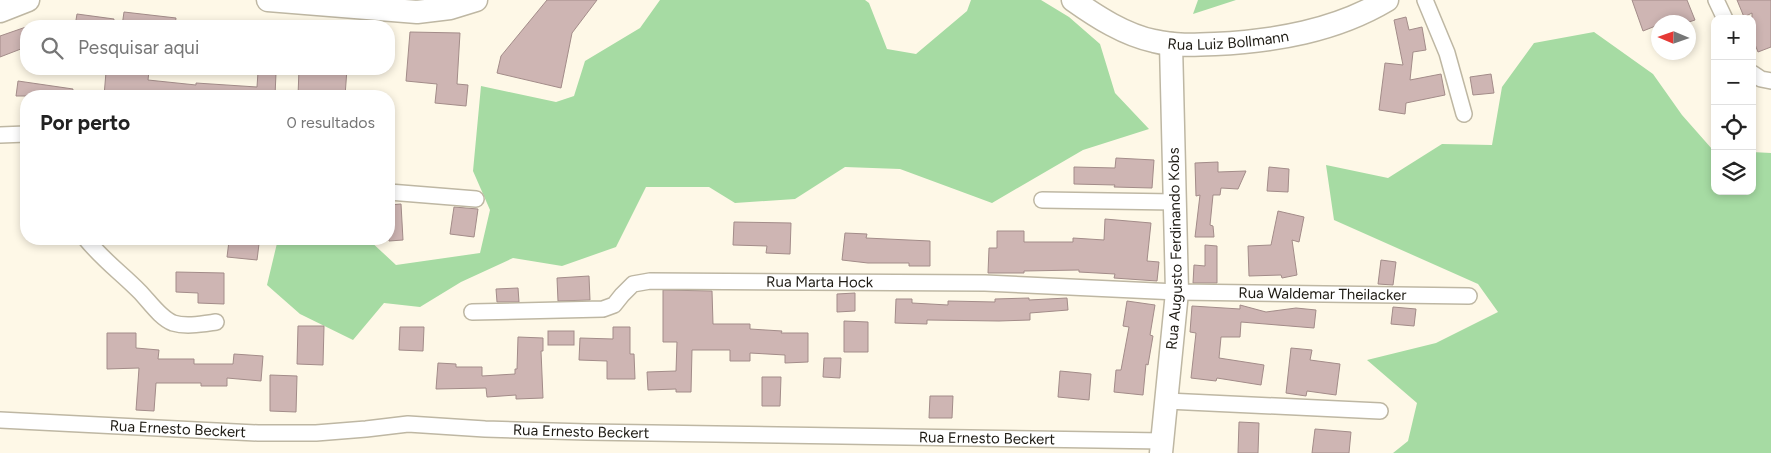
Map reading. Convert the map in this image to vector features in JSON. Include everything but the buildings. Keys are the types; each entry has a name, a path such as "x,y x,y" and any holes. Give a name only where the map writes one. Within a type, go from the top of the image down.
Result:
{"main road":[{"path":"0,11 26,0"},
{"path":"268,0 417,12 450,8 476,0"},
{"name":"Rua Luiz Bollmann","path":"1073,0 1124,31 1142,38 1171,44 1225,43 1296,35 1340,22 1387,0"},
{"name":"Rua Augusto Ferdinando Kobs","path":"1162,447 1177,292 1171,44"}],"street":[{"path":"1425,0 1447,53 1464,114"},
{"path":"1716,0 1723,15"},
{"path":"1756,76 1760,79 1771,81"},
{"path":"0,135 20,134"},
{"path":"395,192 476,199"},
{"path":"1042,200 1175,202"},
{"path":"92,245 109,264 139,290 167,320 175,324 188,325 216,322"},
{"name":"Rua Marta Hock","path":"472,312 604,310 614,305 633,284 650,281 985,283 1177,292"},
{"name":"Rua Waldemar Theilacker","path":"1177,292 1469,296"},
{"path":"1167,401 1380,411"},
{"name":"Rua Ernesto Beckert","path":"0,420 258,433 316,433 408,424 484,429 1162,447"}],"green space":[{"path":"660,0 865,0 869,3 887,49 916,54 967,11 971,0 1041,0 1069,17 1100,44 1115,93 1149,129 1083,150 992,203 900,169 845,167 795,199 735,203 709,187 646,187 616,247 562,266 513,258 461,282 420,307 384,303 353,340 300,314 267,285 277,245 374,245 396,265 480,253 490,210 473,171 481,86 556,102 574,96 585,61 640,28"},
{"path":"1198,0 1236,0 1193,14"},
{"path":"1594,32 1653,74 1682,115 1711,148 1711,195 1756,195 1756,152 1771,153 1771,453 1393,453 1408,441 1417,403 1367,360 1436,343 1498,312 1478,284 1334,220 1326,165 1388,178 1442,144 1492,145 1502,87 1534,43"}]}
